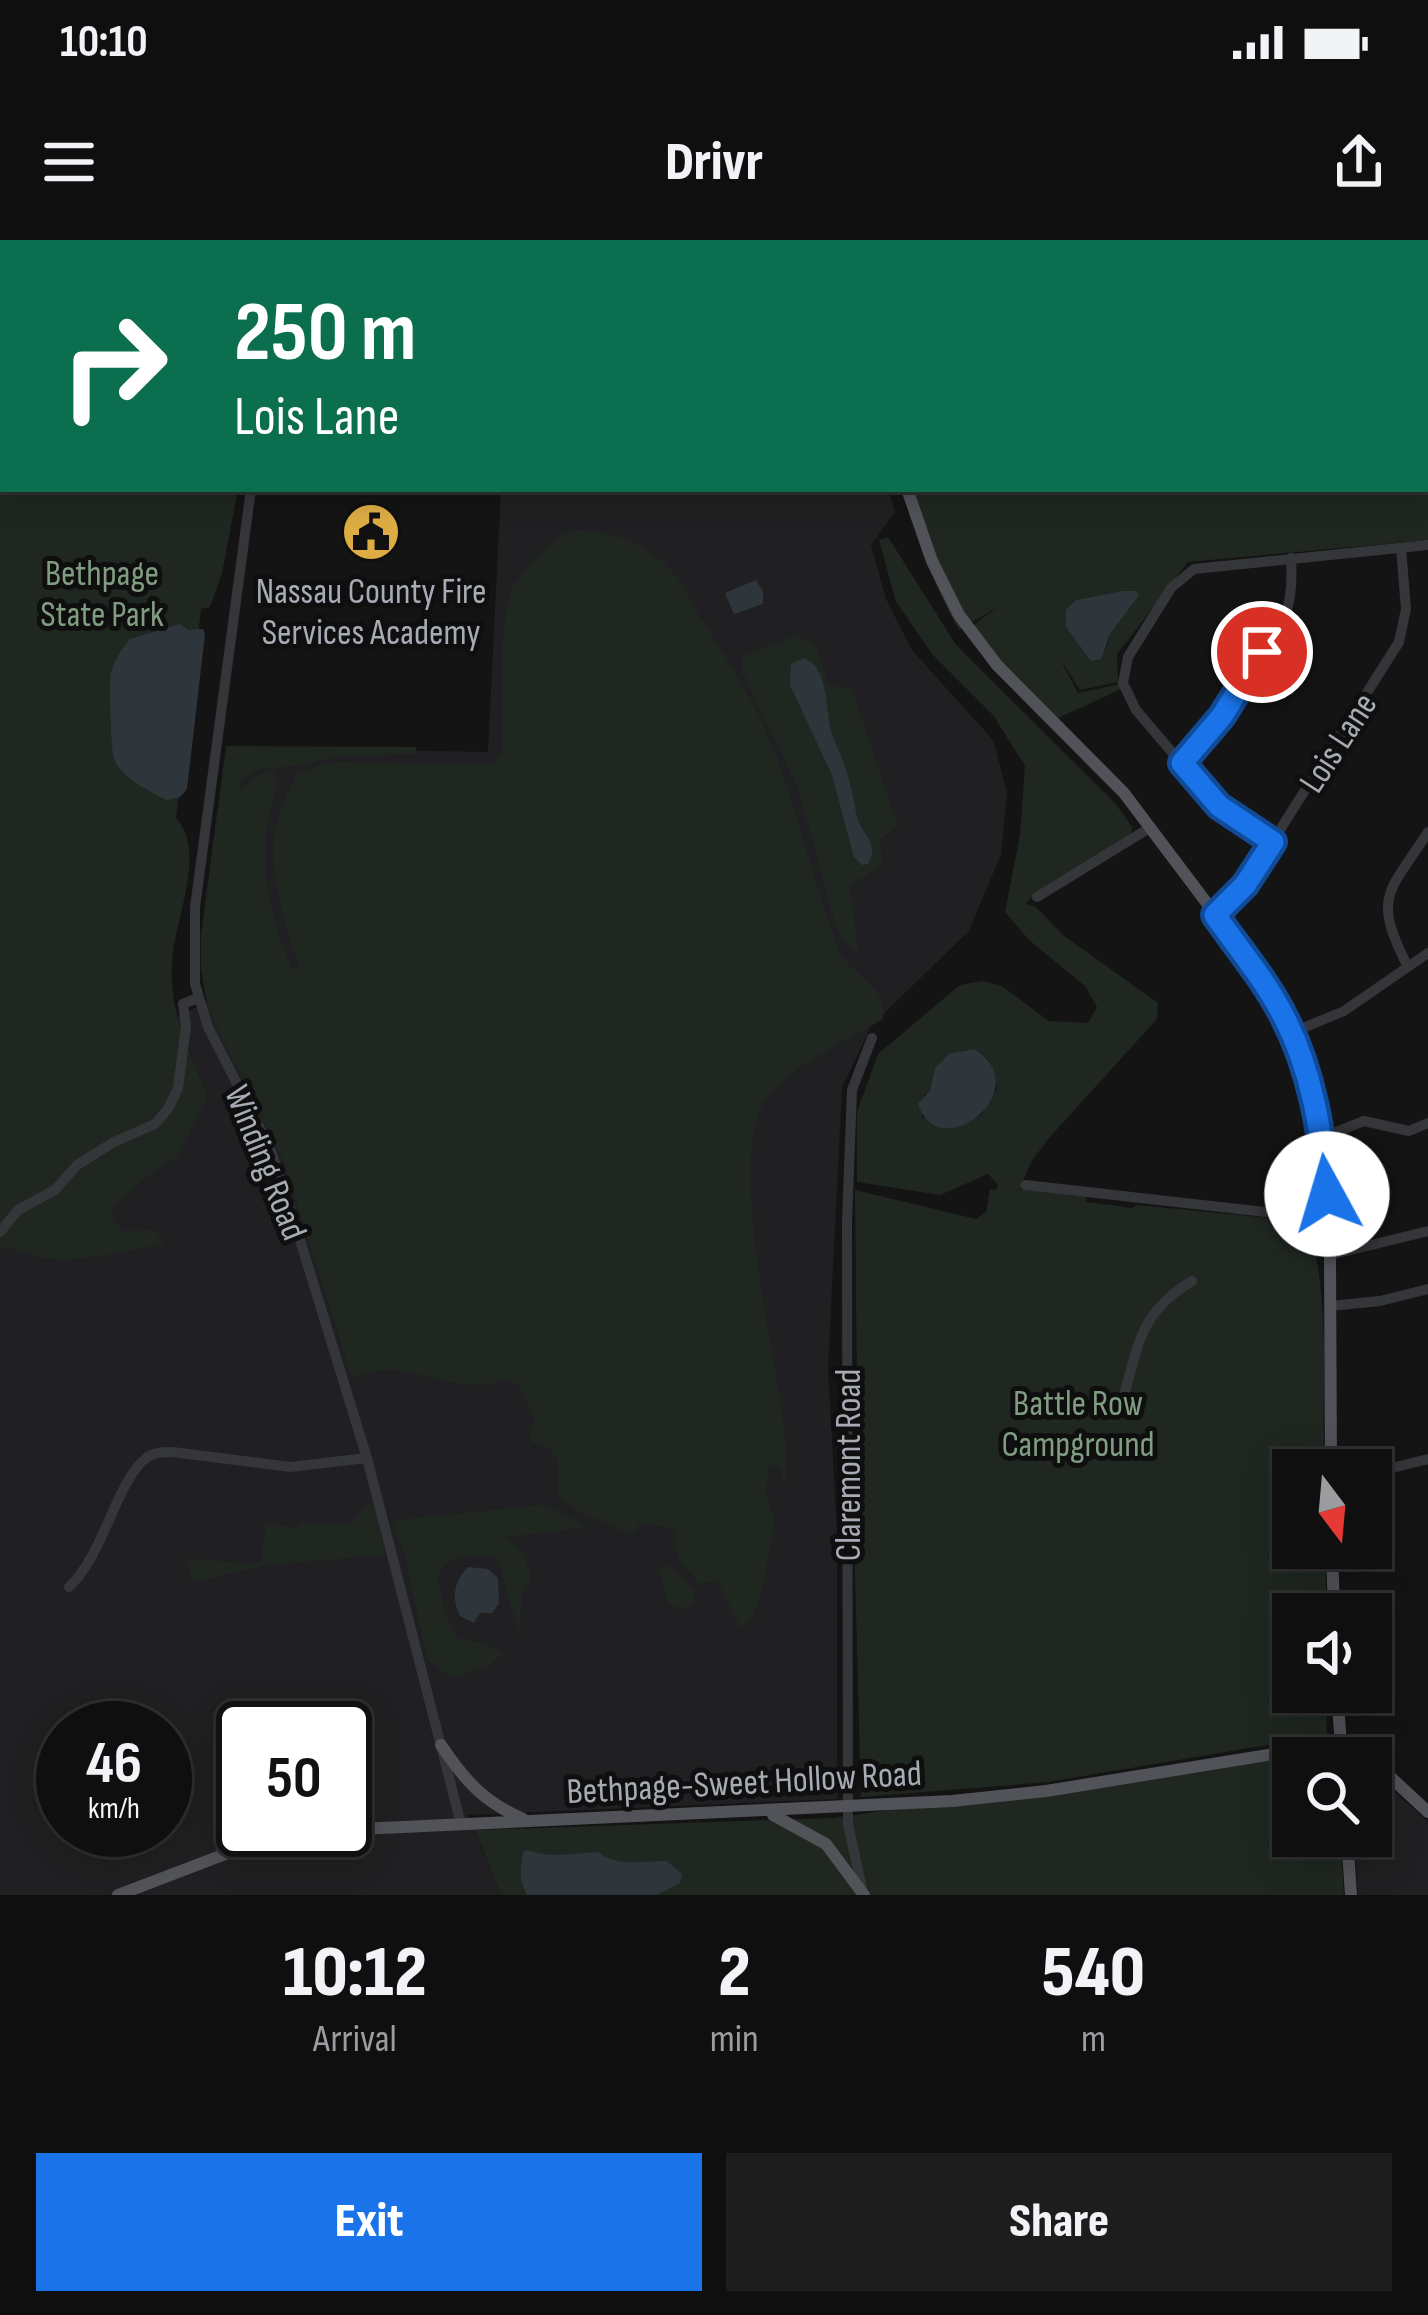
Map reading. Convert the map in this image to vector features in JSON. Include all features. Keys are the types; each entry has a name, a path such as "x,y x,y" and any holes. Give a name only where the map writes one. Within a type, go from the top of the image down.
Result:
{"main road":[{"path":"908,492 958,615 997,665 1099,765 1151,827 1280,1010 1291,1033 1322,1138 1330,1255 1331,1449"},
{"path":"441,1745 472,1789 494,1806 530,1822"},
{"name":"Bethpage-Sweet Hollow Road","path":"118,1895 249,1845 360,1828 849,1807 1046,1791 1272,1760"},
{"path":"1392,1778 1428,1813"},
{"path":"766,1812 826,1844 864,1895"},
{"path":"1348,1857 1351,1895"}],"street":[{"name":"Winding Road","path":"251,492 194,920 192,957 198,998 270,1148 367,1458 461,1824"},
{"path":"1273,842 1219,806 1127,698 1123,674 1128,657 1177,581 1194,569 1428,545"},
{"name":"Lois Lane","path":"1215,915 1245,885 1399,642 1406,610 1401,548"},
{"path":"1182,763 1222,716 1282,620 1291,592 1291,558"},
{"path":"1036,897 1151,827"},
{"path":"1408,967 1389,929 1386,910 1394,885 1428,832"},
{"path":"1291,1033 1344,1011 1428,953"},
{"path":"0,1232 18,1210 55,1190 77,1165 155,1124 168,1109 178,1088 186,1025 183,1004 198,998"},
{"name":"Claremont Road","path":"864,1895 850,1845 849,1807 847,1221 852,1090 872,1038"},
{"path":"1322,1138 1364,1121 1408,1131 1428,1123"},
{"path":"1025,1185 1328,1220"},
{"path":"1330,1255 1428,1231"},
{"path":"1122,1402 1145,1324 1171,1294 1192,1281"},
{"path":"1330,1306 1379,1301 1428,1288"},
{"path":"69,1587 93,1558 137,1468 154,1454 173,1452 290,1467 367,1458"},
{"path":"1392,1467 1428,1459"}],"shaded area":[{"path":"501,492 889,492 895,512 871,545 886,599 912,650 993,740 1007,792 1001,854 969,931 872,1025 842,1087 828,1367 837,1531 837,1799 468,1815 501,1895 0,1895 0,1250 79,1227 208,1096 176,1018 215,997 226,747 488,752"},
{"path":"756,580 763,591 763,604 734,614 725,593"},
{"path":"1137,591 1138,597 1110,634 1101,659 1091,661 1066,627 1066,610 1076,600"},
{"path":"180,624 188,630 203,629 205,634 187,789 180,797 167,800 130,778 114,759 110,679 130,639"},
{"path":"804,658 821,677 832,734 858,820 871,843 868,864 854,857 832,775 790,685 791,664"},
{"path":"974,1049 991,1065 996,1083 991,1101 963,1125 945,1128 929,1122 918,1104 930,1090 935,1068 949,1054"},
{"path":"468,1567 488,1569 498,1578 499,1603 492,1613 480,1613 474,1623 460,1616 455,1603 457,1584"},
{"path":"1392,1789 1428,1822 1428,1895 1358,1895 1355,1857 1392,1857"},
{"path":"523,1852 554,1855 598,1852 623,1862 667,1861 682,1874 680,1883 657,1895 527,1895 521,1874"}],"green space":[{"name":"Bethpage State Park","path":"0,492 237,492 222,573 210,607 201,609 176,818 185,831 189,865 173,953 173,992 180,1026 208,1096 177,1157 111,1208 113,1220 123,1231 155,1230 164,1243 65,1259 10,1247 0,1250"},
{"path":"914,492 1428,492 1428,540 1188,562 1117,654 1118,682 1080,690 1059,657 1078,693 1120,684 1121,689 1052,721 969,628 998,607 959,630 940,594 920,529","holes":["1122,591 1138,597 1110,634 1107,646 1076,600"]},
{"path":"573,530 631,541 677,577 770,740 842,957 874,988 883,1007 883,1019 779,1084 756,1124 752,1210 781,1403 786,1483 780,1467 769,1466 766,1494 775,1521 762,1591 753,1617 741,1628 717,1580 700,1584 679,1560 676,1529 640,1522 632,1535 575,1509 557,1494 558,1461 550,1448 532,1442 534,1419 519,1387 508,1378 492,1384 461,1384 381,1370 352,1378 284,1162 217,1028 201,969 201,934 226,746 416,747 415,754 335,756 252,770 241,781 239,790 274,770 266,869 275,921 293,970 299,965 281,906 273,845 278,817 297,773 333,762 495,761 502,752 503,644 512,589 539,555"},
{"name":"Battle Row Campground","path":"888,537 956,645 1115,803 1132,827 1131,834 1026,904 1035,906 1063,935 1158,1003 1157,1019 1048,1139 1020,1189 1132,1208 1289,1220 1309,1228 1323,1317 1324,1449 1272,1449 1272,1569 1326,1569 1326,1593 1272,1593 1272,1713 1326,1713 1327,1735 1272,1737 1272,1744 1048,1782 861,1797 853,1500 858,1490 855,1190 976,1219 986,1212 990,1189 996,1190 998,1184 988,1174 940,1195 857,1182 857,1112 878,1054 960,985 983,981 1002,986 1049,1021 1088,1023 1097,1007 1085,986 1029,940 1005,912 1020,835 1025,766 993,715 933,655 896,602 879,540","holes":["950,1054 987,1058 997,1088 981,1115 949,1128 922,1117 924,1095 930,1090 935,1068"]},
{"path":"796,635 817,648 828,685 852,689 898,826 880,839 882,864 850,886 858,952 844,942 835,924 799,791 741,668 742,657"},
{"path":"370,1503 375,1507 385,1555 265,1565 192,1583 187,1559 261,1564 266,1524 298,1528 301,1523 349,1524"},
{"path":"544,1505 588,1527 506,1537 522,1554 531,1577 522,1595 519,1634 497,1557 456,1558 437,1577 446,1617 457,1638 486,1644 503,1654 489,1666 451,1678 427,1659 405,1555 394,1531 397,1520"},
{"path":"667,1564 693,1590 693,1604 681,1609 668,1603 658,1569"},
{"path":"1272,1758 1272,1857 1341,1857 1344,1895 501,1895 475,1830 832,1818"}],"place":[{"name":"Nassau County Fire Services Academy","path":"371,532"}],"route":[{"path":"1262,652 1222,716 1182,763 1219,806 1273,842 1245,885 1215,915 1291,1033 1320,1129 1327,1194"}]}
